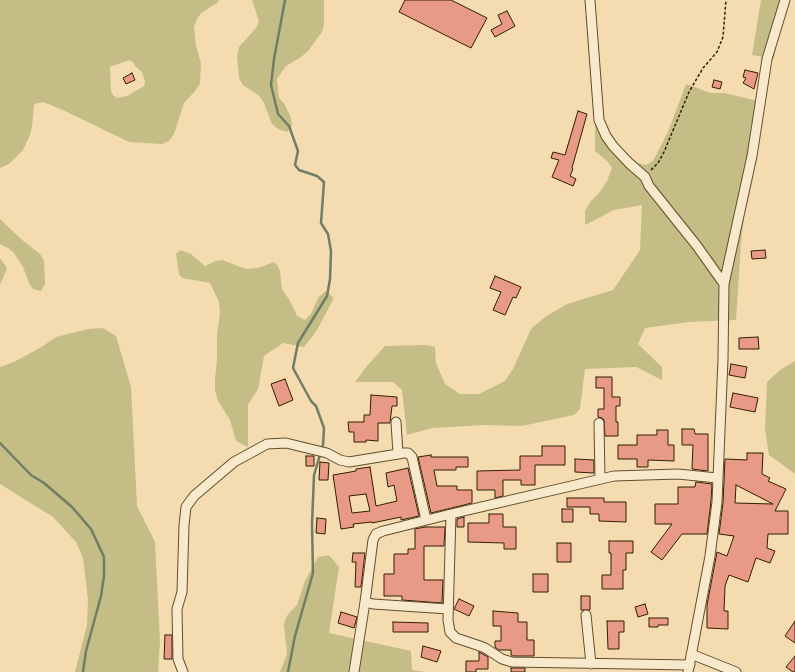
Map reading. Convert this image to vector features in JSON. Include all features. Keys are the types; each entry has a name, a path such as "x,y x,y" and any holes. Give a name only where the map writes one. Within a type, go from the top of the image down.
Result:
{"street":[{"path":"590,0 599,120 606,136 629,163 645,176 648,186 697,246 724,284"},
{"path":"451,514 448,609 449,627 452,636 485,648 508,662 591,664 689,669 710,556 717,502 723,359 724,284 752,156 767,59 785,0"},
{"path":"396,422 398,454"},
{"path":"599,424 600,479"},
{"path":"183,672 178,659 178,609 182,592 184,516 186,507 189,502 234,462 267,444 286,443 327,453 340,460 353,462 408,453 412,457 426,520"},
{"path":"354,672 373,537 383,531 614,476 678,474 717,478"},
{"path":"365,602 373,604 448,609"},
{"path":"586,614 591,664"},
{"path":"691,654 736,672"}],"path":[{"path":"645,176 658,163 689,92 703,68 717,52 723,37 726,0"}],"shaded area":[{"path":"0,0 219,0 217,3 201,13 194,27 196,46 201,63 200,84 184,103 174,134 169,141 162,144 129,142 43,102 34,104 32,127 23,150 9,164 0,168","holes":["129,60 133,62 142,72 145,81 144,86 127,96 117,98 111,91 110,67"]},
{"path":"252,0 324,0 324,24 322,32 308,51 286,66 277,79 279,98 284,103 291,118 292,126 287,132 278,129 272,124 263,101 258,95 243,85 239,78 237,56 239,47 256,28 259,21"},
{"path":"761,0 790,0 776,46 774,59 752,55"},
{"path":"686,84 711,93 724,93 763,102 746,199 741,243 736,320 689,322 645,328 638,344 662,367 662,380 636,367 585,369 580,409 574,415 522,426 485,425 432,428 407,435 402,390 393,382 355,382 367,366 385,346 426,345 435,347 436,363 445,384 460,394 479,394 505,381 513,369 531,329 545,317 567,304 613,290 640,250 642,205 614,210 585,225 585,211 607,181 612,168 607,161 595,151 595,126 602,117 608,134 621,150 638,163 646,165 653,161 668,132"},
{"path":"0,219 21,239 40,254 44,261 45,284 41,291 33,289 23,267 14,253 0,244"},
{"path":"180,250 191,254 205,266 222,260 246,269 258,268 274,262 280,271 282,289 297,316 305,320 311,314 318,298 325,291 334,298 317,330 304,347 283,343 264,356 258,389 248,405 248,447 236,441 230,420 218,401 215,390 217,335 220,313 219,302 210,283 182,278 179,274 176,254"},
{"path":"0,258 7,268 0,285"},
{"path":"103,328 116,336 131,387 137,506 155,542 160,642 158,672 75,672 87,625 88,600 83,558 76,542 53,517 0,484 0,367 14,362 56,337 88,329"},
{"path":"795,361 795,474 769,455 765,429 767,382 780,370"},
{"path":"329,555 339,567 329,633 411,651 412,670 426,672 280,672 287,654 284,625 285,620 288,614 297,605 305,581 318,557"}],"building":[{"path":"405,0 451,0 487,18 471,48 399,12"},
{"path":"507,11 515,26 495,37 491,30 502,24 498,15"},
{"path":"745,70 758,73 754,89 743,83 746,78 743,77"},
{"path":"132,73 135,80 126,84 123,78"},
{"path":"714,80 722,82 720,89 712,87"},
{"path":"578,111 587,114 570,176 576,179 573,186 552,177 559,160 551,158 553,152 565,155"},
{"path":"765,250 766,258 752,259 751,251"},
{"path":"495,276 521,287 516,298 513,297 505,315 493,310 501,292 490,288"},
{"path":"758,337 759,349 739,349 739,338"},
{"path":"731,364 747,367 745,378 729,375"},
{"path":"596,377 612,377 612,397 620,397 620,406 616,406 618,436 605,436 604,420 598,417 598,409 604,409 604,388 596,388"},
{"path":"285,379 293,400 279,406 271,384"},
{"path":"733,393 758,398 755,412 730,407"},
{"path":"371,395 397,397 397,406 392,406 390,423 378,423 378,441 366,440 366,442 354,442 354,432 349,432 348,422 364,422 364,415 370,415"},
{"path":"682,429 694,429 695,434 708,434 708,471 692,469 693,445 682,445"},
{"path":"657,430 668,430 668,445 674,445 674,461 648,460 648,467 637,467 637,459 618,459 618,445 637,445 637,435 657,435"},
{"path":"542,446 565,446 565,465 535,465 535,485 521,485 521,480 503,480 503,496 495,498 495,490 477,490 477,471 520,470 520,456 542,456"},
{"path":"747,453 763,453 762,474 770,478 768,481 786,489 775,511 788,511 788,534 768,534 767,548 775,551 770,563 756,558 748,582 729,575 725,586 724,611 728,611 728,629 707,628 707,605 717,552 727,556 734,536 719,534 723,503 725,459 747,460","holes":["736,485 773,504 735,503"]},
{"path":"431,455 431,457 468,457 468,467 456,467 456,470 434,470 437,486 457,486 457,490 472,490 472,503 431,513 418,457"},
{"path":"306,456 314,456 314,466 306,466"},
{"path":"575,459 594,460 594,473 575,472"},
{"path":"320,462 329,463 328,480 319,480"},
{"path":"370,467 376,506 397,501 394,485 388,487 386,473 408,468 419,516 401,520 401,517 372,523 353,524 354,527 341,529 333,475 356,471 356,469","holes":["366,494 370,511 352,513 349,496"]},
{"path":"696,482 712,484 707,534 682,534 662,560 651,552 672,524 655,524 655,504 678,504 678,487 695,487"},
{"path":"567,498 604,498 604,502 626,502 626,522 599,521 599,514 590,514 590,507 567,507"},
{"path":"562,509 573,509 573,522 562,522"},
{"path":"489,514 503,514 503,527 516,527 516,549 504,549 504,543 468,542 468,523 489,523"},
{"path":"464,517 464,527 457,527 457,519"},
{"path":"317,518 326,519 325,534 316,533"},
{"path":"425,527 445,527 444,546 424,546 424,580 443,580 442,603 402,600 402,596 384,596 384,574 394,574 394,554 408,554 408,549 415,549 415,529"},
{"path":"609,541 633,541 633,553 626,553 626,570 623,570 623,589 602,589 602,575 611,575 611,553 609,553"},
{"path":"557,543 571,543 571,562 557,562"},
{"path":"353,553 365,553 361,587 355,587 356,562 352,562"},
{"path":"533,574 548,574 548,592 533,592"},
{"path":"581,596 590,596 590,610 581,610"},
{"path":"459,599 474,606 469,616 454,609"},
{"path":"645,604 648,614 638,617 635,607"},
{"path":"493,611 518,613 518,622 527,622 527,640 534,640 534,656 513,656 511,655 511,650 499,650 495,647 495,641 501,641 501,626 493,626"},
{"path":"341,612 357,617 354,628 338,623"},
{"path":"649,618 668,618 668,625 649,627"},
{"path":"607,621 624,621 624,632 619,632 619,649 608,649"},
{"path":"795,621 795,643 785,636"},
{"path":"393,622 428,623 428,632 393,632"},
{"path":"165,635 172,635 172,659 164,659"},
{"path":"423,646 441,651 437,662 421,657"},
{"path":"479,652 488,657 488,669 476,669 476,672 466,672 466,661 479,661"},
{"path":"795,656 795,672 793,672 786,667"},
{"path":"511,668 525,668 525,672 511,672"}],"waterway":[{"path":"285,0 274,59 271,85 278,114 289,126 298,151 295,165 299,170 317,176 324,182 321,223 328,234 331,251 330,279 327,296 298,343 293,368 311,401 316,406 324,428 323,445 314,475 312,524 313,573 295,636 288,672"},
{"path":"0,443 31,475 44,483 72,507 91,529 104,557 104,576 101,596 86,651 83,672"}]}
